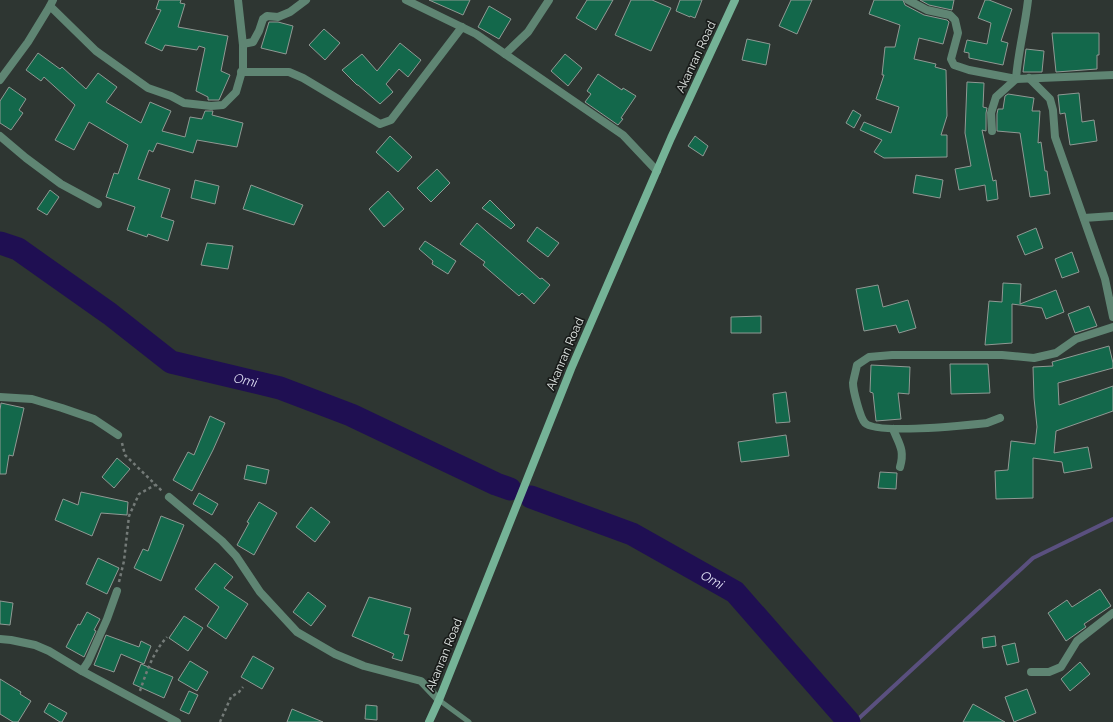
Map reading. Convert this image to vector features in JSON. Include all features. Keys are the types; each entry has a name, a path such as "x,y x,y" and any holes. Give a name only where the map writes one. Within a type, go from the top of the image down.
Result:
{"main road":[{"name":"Akanran Road","path":"429,722 571,369 671,138 735,0"}],"street":[{"path":"0,80 28,42 52,3 96,51 148,88 184,102 212,106 223,105 236,92 243,68 243,44 238,0"},
{"path":"243,44 253,42 263,19 267,16 278,17 290,12 306,0"},
{"path":"406,0 476,34 622,135 657,171"},
{"path":"505,54 528,32 549,0"},
{"path":"908,0 927,10 950,16 955,20 958,33 951,59 954,64 969,70 1016,79 1113,75"},
{"path":"992,131 991,113 996,97 1016,79 1018,54 1024,29 1028,0"},
{"path":"241,72 289,72 303,78 380,124 391,120 462,27"},
{"path":"1029,78 1050,99 1053,110 1055,137 1106,279 1113,317"},
{"path":"0,136 26,158 61,184 98,204"},
{"path":"1084,218 1113,216"},
{"path":"1000,418 987,423 892,429 876,428 866,424 861,416 853,384 857,365 869,357 892,355 1002,355 1034,358 1056,352 1076,339 1113,327"},
{"path":"0,397 32,399 62,408 94,419 118,435"},
{"path":"892,429 901,445 902,460 900,467"},
{"path":"169,497 222,541 236,556 260,592 297,632 335,654 364,666 421,681 439,700"},
{"path":"82,671 88,662 107,619 117,590"},
{"path":"1031,672 1049,672 1061,667 1077,641 1113,613"},
{"path":"0,639 34,645 49,651 82,671 177,722"}],"lane":[{"path":"439,700 469,722"}],"path":[{"path":"118,435 123,445 125,455 169,497"},
{"path":"117,590 124,561 129,516 139,494 155,485"},
{"path":"136,699 148,668 158,649 167,637"},
{"path":"220,722 231,697 239,692 243,686"}],"building":[{"path":"159,0 181,0 180,3 185,4 178,27 228,36 221,71 230,75 219,100 208,100 208,97 196,91 205,48 199,46 197,50 165,45 162,51 145,43 161,10 156,9"},
{"path":"429,0 470,0 463,15"},
{"path":"587,0 613,0 596,30 576,18"},
{"path":"631,0 652,0 671,8 651,51 615,35"},
{"path":"680,0 702,0 695,18 676,11"},
{"path":"791,0 812,0 797,34 779,26"},
{"path":"874,0 903,0 905,5 924,15 947,20 949,22 943,44 919,38 914,59 936,64 935,67 946,70 947,116 941,135 947,135 947,157 884,158 874,152 882,140 860,130 864,122 891,133 899,107 876,99 884,75 882,75 885,47 895,47 900,25 869,14"},
{"path":"920,0 954,0 952,10 929,5"},
{"path":"985,0 989,0 1012,9 1001,41 1008,43 1003,65 969,58 969,53 964,52 967,40 987,44 991,23 978,18"},
{"path":"489,6 511,19 499,39 478,27"},
{"path":"269,22 278,22 293,26 286,54 261,48"},
{"path":"324,29 340,43 325,60 309,45"},
{"path":"1052,33 1099,33 1099,55 1097,55 1097,69 1056,72"},
{"path":"747,39 770,44 766,65 742,60"},
{"path":"400,43 421,60 408,77 399,69 386,84 393,92 380,104 342,70 362,54 377,71"},
{"path":"1026,49 1044,51 1042,72 1023,72"},
{"path":"38,53 60,69 62,67 86,89 98,73 117,87 106,102 141,123 150,102 171,111 162,131 185,137 190,117 202,119 205,111 213,111 212,115 243,123 237,147 197,140 193,153 157,143 153,152 149,150 138,179 170,189 161,217 174,221 168,241 148,234 147,237 127,230 135,207 106,197 114,173 118,174 128,145 89,122 74,150 55,140 75,105 44,77 41,81 26,70"},
{"path":"565,54 582,68 568,86 551,71"},
{"path":"598,74 622,90 623,88 636,96 618,125 585,102 591,94 587,91"},
{"path":"967,82 984,83 983,107 987,108 986,131 982,130 993,181 996,180 998,199 987,201 985,185 959,190 955,169 971,166 965,133"},
{"path":"9,87 26,99 19,110 23,113 11,130 0,123 0,101"},
{"path":"1079,93 1082,122 1094,120 1097,141 1070,145 1065,113 1060,114 1058,95"},
{"path":"1008,94 1034,98 1032,111 1040,111 1038,143 1041,142 1050,194 1030,197 1020,133 997,131 998,109 1003,109 1005,96"},
{"path":"853,110 861,115 854,128 846,123"},
{"path":"390,136 412,157 398,172 376,152"},
{"path":"695,136 708,146 703,156 688,146"},
{"path":"437,169 450,183 431,202 417,188"},
{"path":"916,175 943,180 940,198 913,193"},
{"path":"195,180 219,186 215,204 191,198"},
{"path":"251,185 303,205 294,225 243,209"},
{"path":"50,190 59,197 47,215 37,209"},
{"path":"388,191 404,209 384,227 369,209"},
{"path":"490,200 515,225 511,229 482,208"},
{"path":"477,223 540,279 542,278 550,285 534,304 522,293 519,296 483,265 485,262 460,244"},
{"path":"537,227 559,243 548,257 527,241"},
{"path":"1036,228 1043,248 1025,255 1017,236"},
{"path":"425,241 456,261 448,274 432,264 433,261 419,249"},
{"path":"207,243 233,246 228,269 201,265"},
{"path":"1072,252 1079,272 1062,278 1055,259"},
{"path":"1003,283 1021,284 1020,304 1056,290 1064,312 1046,319 1042,308 1012,304 1012,343 985,345 989,301 1002,302"},
{"path":"878,285 883,307 908,300 916,328 899,333 896,325 864,331 856,289"},
{"path":"1089,306 1097,326 1075,333 1068,314"},
{"path":"761,316 761,333 731,333 731,317"},
{"path":"1109,346 1113,368 1058,383 1059,405 1113,386 1113,411 1056,431 1054,453 1088,447 1092,468 1064,473 1062,462 1033,458 1033,498 996,499 995,471 1008,470 1011,441 1035,444 1037,427 1033,367 1053,366 1052,362"},
{"path":"950,364 988,364 990,393 951,394"},
{"path":"871,365 910,367 909,394 898,393 901,419 876,421 873,393 870,392"},
{"path":"786,392 790,422 776,423 773,394"},
{"path":"1,403 24,408 13,456 9,455 6,474 0,474"},
{"path":"210,416 225,423 192,491 173,480 188,452 194,455"},
{"path":"786,435 789,456 741,462 738,442"},
{"path":"117,458 130,469 114,488 102,477"},
{"path":"247,465 269,470 266,484 244,479"},
{"path":"880,472 897,473 896,489 878,488"},
{"path":"81,492 128,502 127,515 101,513 92,536 55,520 63,499 78,505"},
{"path":"199,493 218,504 212,515 193,504"},
{"path":"259,502 277,513 254,555 237,545 249,523 247,522"},
{"path":"311,507 330,522 315,542 296,527"},
{"path":"161,516 184,525 161,581 134,568 143,549 148,551"},
{"path":"98,558 119,568 107,594 86,584"},
{"path":"215,563 233,577 224,588 248,604 226,639 207,626 219,607 195,589"},
{"path":"1100,589 1111,606 1084,624 1086,627 1066,641 1048,613 1067,600 1072,607"},
{"path":"308,592 326,606 311,626 293,612"},
{"path":"369,597 411,608 404,634 409,635 402,661 392,658 394,654 352,636"},
{"path":"0,601 13,603 10,625 0,624"},
{"path":"87,612 100,619 94,630 96,631 84,657 66,647 78,624 80,625"},
{"path":"184,616 203,628 188,651 169,638"},
{"path":"106,635 139,647 141,641 151,646 144,664 121,654 114,672 94,665"},
{"path":"995,636 996,646 983,648 982,638"},
{"path":"1015,643 1019,662 1007,665 1002,646"},
{"path":"253,656 274,668 262,689 241,677"},
{"path":"190,661 208,672 197,691 178,680"},
{"path":"1080,662 1090,674 1070,691 1061,679"},
{"path":"141,664 173,677 164,698 133,684"},
{"path":"0,679 21,692 20,694 31,701 18,722 13,722 0,714"},
{"path":"1027,689 1036,713 1014,722 1005,697"},
{"path":"189,691 198,695 189,714 180,710"},
{"path":"49,703 67,713 62,722 44,712"},
{"path":"973,704 1005,722 963,722"},
{"path":"366,705 377,706 377,720 365,719"},
{"path":"292,709 323,722 287,722"}],"waterway":[{"name":"Omi","path":"0,243 18,249 110,314 171,362 280,388 351,415 496,484 510,489"},
{"name":"Omi","path":"531,497 632,534 735,592 849,722"},
{"path":"855,722 1033,558 1113,519"}]}
